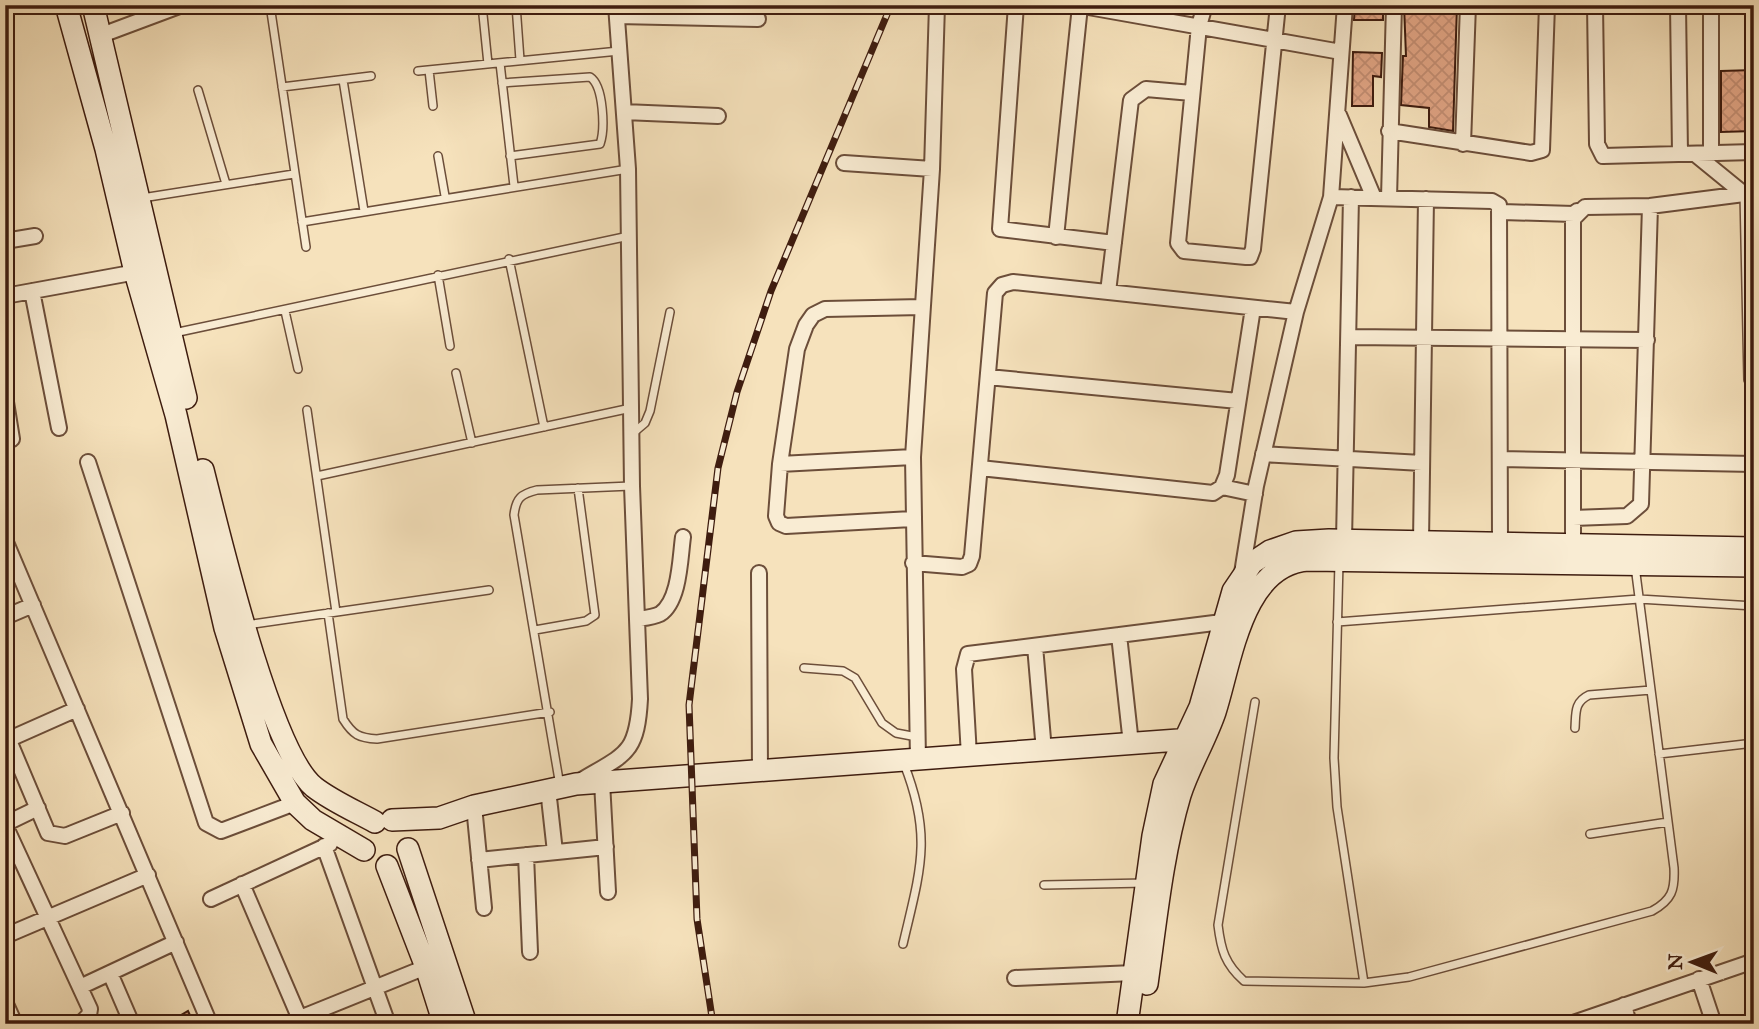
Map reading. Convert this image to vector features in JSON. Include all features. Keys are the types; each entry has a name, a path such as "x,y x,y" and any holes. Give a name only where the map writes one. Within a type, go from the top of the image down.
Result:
{"main road":[{"path":"92,8 137,198 145,270 176,415 235,626 290,756 314,787 404,828 466,1024"},
{"path":"68,10 106,149 145,270 170,334 220,541 235,626 261,744 295,803 333,842 364,850 373,861 387,866 400,861 409,845 439,818"},
{"path":"1127,1024 1146,883 1164,784 1200,707 1233,591 1258,558 1282,546 1306,541 1344,540 1754,548"},
{"path":"1141,1024 1168,838 1181,792 1205,738 1246,610 1262,586 1288,566 1302,560 1754,566"},
{"path":"364,850 364,836 384,821 439,818 474,806 561,786 1205,738"},
{"path":"387,866 426,967 444,1024"}],"street":[{"path":"99,37 182,5"},
{"path":"910,760 918,737 912,519 913,457 932,169 937,5"},
{"path":"1016,5 999,224 1004,231 1114,243"},
{"path":"1205,5 1199,26 1192,93 1180,248 1192,253 1250,257 1278,5"},
{"path":"1246,610 1241,578 1255,494 1296,312 1331,197 1345,5"},
{"path":"1389,198 1394,5"},
{"path":"1463,144 1468,5"},
{"path":"1389,131 1531,153 1542,150 1546,5"},
{"path":"1595,5 1599,151 1603,156 1754,152"},
{"path":"1678,5 1679,154"},
{"path":"1711,5 1711,153"},
{"path":"1056,237 1079,6 1341,52"},
{"path":"555,852 561,786 628,751 638,731 628,169 617,11 715,12 758,19"},
{"path":"1108,292 1131,100 1136,93 1146,89 1192,93"},
{"path":"1337,111 1374,198"},
{"path":"624,112 718,116"},
{"path":"1695,154 1749,195"},
{"path":"844,163 932,169"},
{"path":"1502,212 1574,214 1585,207 1650,206 1749,195"},
{"path":"1331,197 1492,201 1499,205 1502,212 1500,545"},
{"path":"1344,540 1351,197"},
{"path":"1421,541 1426,200"},
{"path":"1573,518 1627,516 1636,511 1644,492 1650,206"},
{"path":"1573,546 1573,219 1577,211"},
{"path":"5,241 35,236"},
{"path":"5,296 145,270"},
{"path":"913,563 962,566 969,564 995,293 1002,285 1013,282 1296,312"},
{"path":"32,291 59,428"},
{"path":"912,519 786,526 776,516 780,464 797,349 813,315 835,308 922,307"},
{"path":"1222,488 1227,475 1253,308"},
{"path":"1350,337 1647,340"},
{"path":"988,377 1238,401"},
{"path":"5,396 12,439"},
{"path":"1264,454 1422,463"},
{"path":"780,464 913,457"},
{"path":"1500,460 1754,464"},
{"path":"88,462 206,822 214,829 232,829 295,803"},
{"path":"980,468 1213,493 1222,488 1255,494"},
{"path":"638,619 660,614 668,606 674,591 683,537"},
{"path":"5,541 210,1024"},
{"path":"759,573 761,771"},
{"path":"5,617 33,605"},
{"path":"969,756 966,657 1222,622"},
{"path":"1119,635 1131,744"},
{"path":"1035,646 1044,751"},
{"path":"77,709 6,737 48,833 65,836 122,813"},
{"path":"602,782 608,892"},
{"path":"474,806 484,908"},
{"path":"38,808 5,824 90,1009 86,1020 80,1024"},
{"path":"211,899 333,842 388,1024"},
{"path":"479,860 606,847"},
{"path":"526,855 530,952"},
{"path":"5,936 148,874"},
{"path":"242,884 301,1021"},
{"path":"80,987 176,942"},
{"path":"1570,1024 1754,961"},
{"path":"285,1024 301,1021 426,967"},
{"path":"110,973 132,1024"},
{"path":"1015,978 1134,973"},
{"path":"1699,979 1714,1024"},
{"path":"5,1002 15,1024"},
{"path":"1624,1005 1629,1024"}],"lane":[{"path":"270,5 306,247"},
{"path":"482,5 488,64"},
{"path":"520,61 516,6 532,5"},
{"path":"418,71 620,51"},
{"path":"500,62 514,186"},
{"path":"429,70 433,106"},
{"path":"282,87 371,76"},
{"path":"502,83 590,77 598,87 602,131 600,144 510,156"},
{"path":"343,80 364,211"},
{"path":"198,90 226,184"},
{"path":"438,156 445,196"},
{"path":"302,222 445,196 628,169"},
{"path":"137,198 294,174"},
{"path":"1748,380 1749,195"},
{"path":"170,334 285,311 509,259 629,236"},
{"path":"509,259 544,427"},
{"path":"438,275 450,345"},
{"path":"285,311 298,369"},
{"path":"631,435 645,423 650,411 670,312"},
{"path":"456,373 472,443"},
{"path":"317,477 631,408"},
{"path":"307,410 317,477 343,719 352,734 361,738 377,739 550,712"},
{"path":"561,786 514,515 516,502 522,494 537,490 632,486"},
{"path":"535,630 586,621 595,615 578,488"},
{"path":"1339,562 1334,758 1337,807 1364,983"},
{"path":"1255,702 1217,925 1221,951 1230,968 1244,981 1364,983 1409,977 1652,911 1665,903 1675,889 1635,566"},
{"path":"235,626 489,590"},
{"path":"1337,622 1639,599 1754,606"},
{"path":"804,667 843,671 855,678 882,723 896,733 918,737"},
{"path":"1575,728 1576,709 1581,699 1589,695 1651,690"},
{"path":"1660,754 1754,743"},
{"path":"903,944 924,845 910,760"},
{"path":"1590,834 1668,822"},
{"path":"1044,885 1146,883"}],"building":[{"path":"1355,5 1383,5 1383,20 1354,20"},
{"path":"1404,5 1457,5 1453,131 1429,127 1429,108 1401,105 1403,56 1406,56"},
{"path":"1353,52 1382,53 1381,77 1373,76 1373,106 1352,106"},
{"path":"1754,70 1754,131 1721,132 1721,71"},
{"path":"188,1011 194,1024 166,1024"}],"railway":[{"path":"713,1024 697,919 689,705 718,468 737,392 771,291 891,5"}]}
